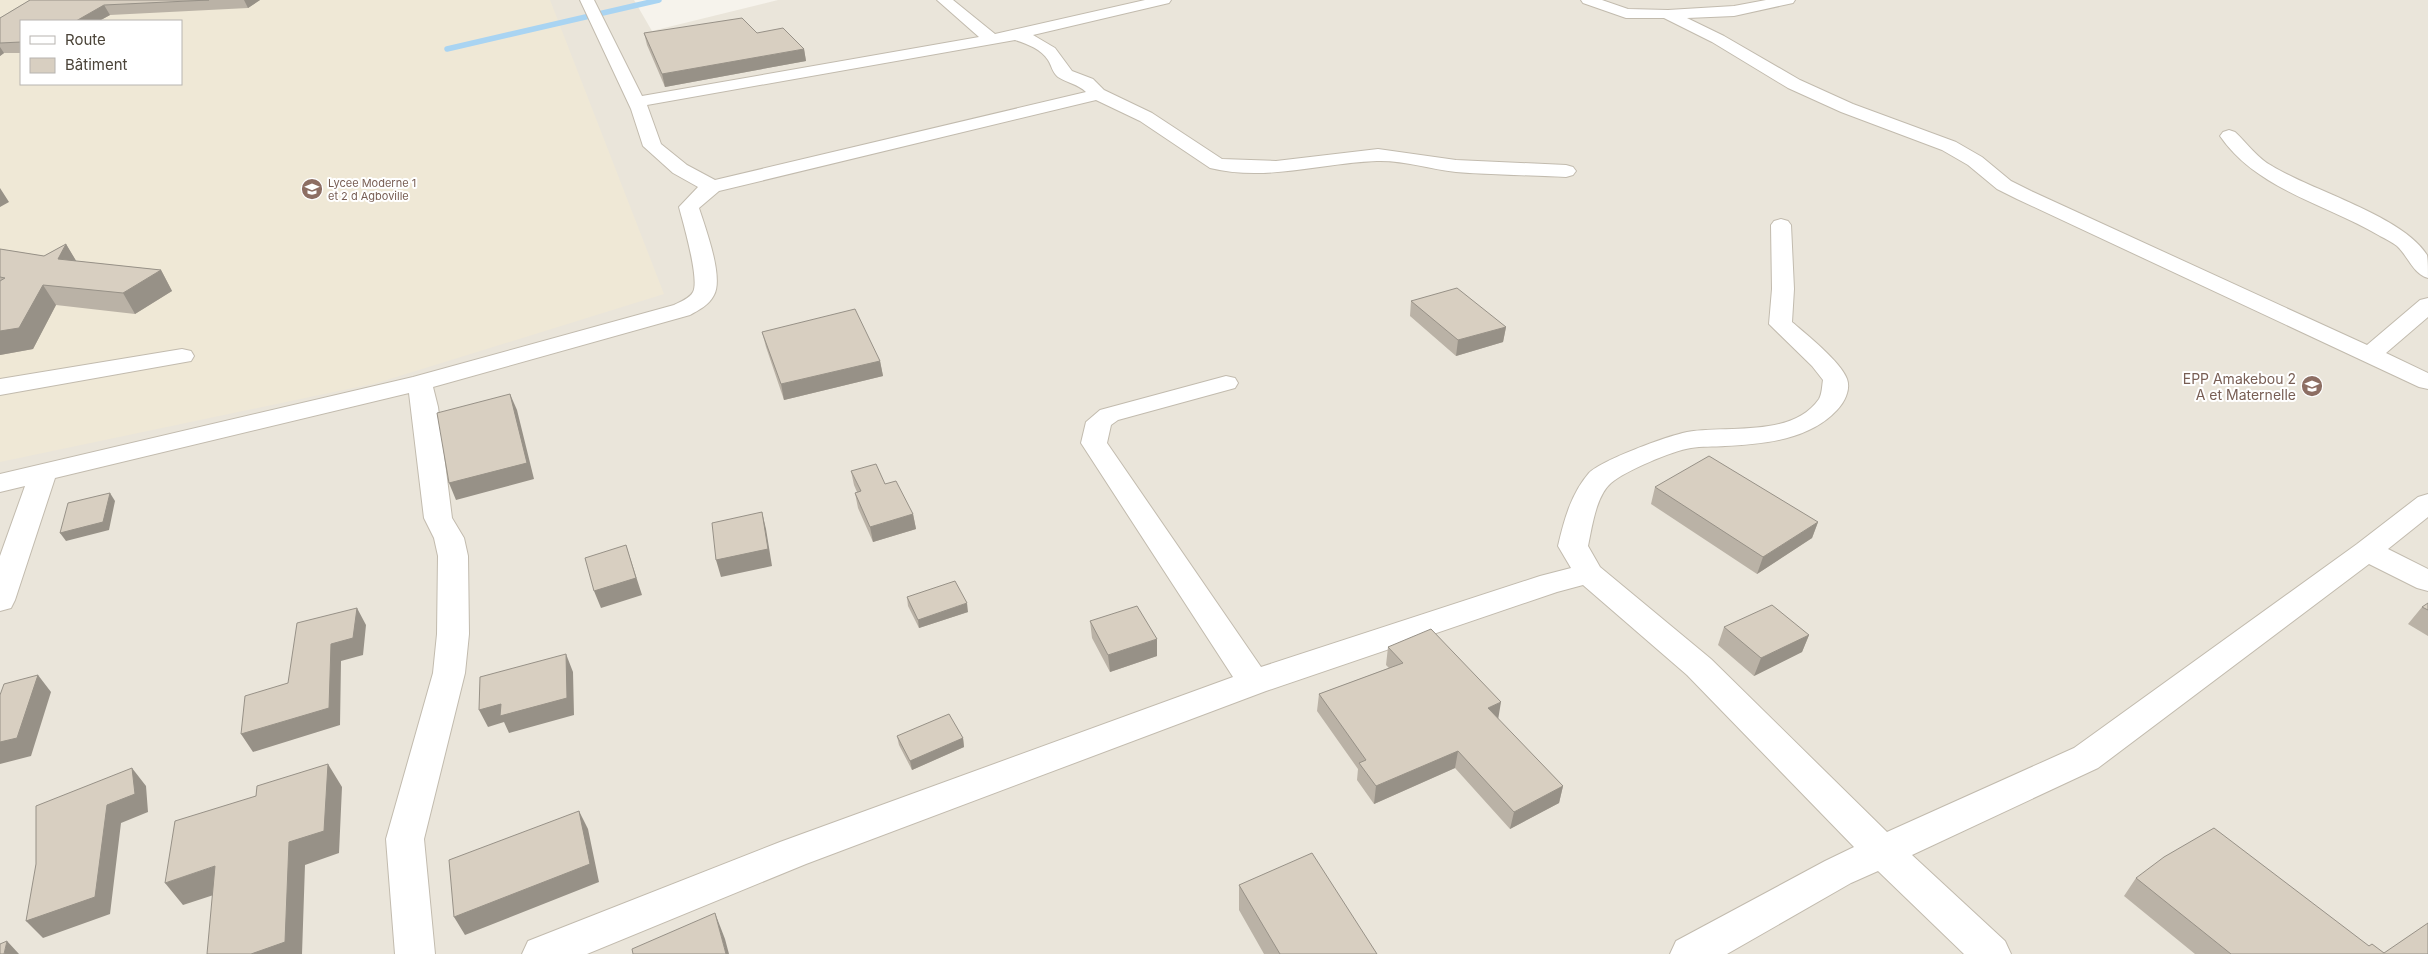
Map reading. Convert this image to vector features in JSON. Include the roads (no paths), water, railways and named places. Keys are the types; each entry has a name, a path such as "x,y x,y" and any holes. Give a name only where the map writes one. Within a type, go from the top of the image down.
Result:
{"street":[{"path":"587,0 637,102 652,146 680,169 712,188"},
{"path":"944,0 992,39"},
{"path":"637,102 1015,35 1164,0"},
{"path":"1588,0 1626,13 1667,14 1734,11 1788,0"},
{"path":"1667,14 1718,39 1794,84 1847,108 1949,146 1976,161 2004,185 2024,195 2428,382"},
{"path":"1015,35 1041,45 1058,61 1060,70 1066,75 1087,84 1098,94 1146,117 1217,164 1238,167 1276,167 1378,155 1456,166 1566,171"},
{"path":"0,483 42,475 419,383 682,310 694,303 705,293 707,280 689,207 700,195 712,188 1098,94"},
{"path":"2229,136 2262,169 2287,183 2368,220 2404,241 2428,271"},
{"path":"1781,225 1783,289 1780,313 1781,324 1821,361 1835,380 1833,399 1817,416 1792,428 1746,437 1688,440 1645,454 1600,478 1581,510 1573,546 1590,574 1699,667 1883,852 1992,954"},
{"path":"2370,355 2428,305"},
{"path":"0,387 182,356"},
{"path":"415,954 405,839 449,673 453,634 453,566 449,538 438,518 425,407 419,383"},
{"path":"1226,383 1109,416 1099,422 1094,443 1254,682"},
{"path":"0,600 42,475"},
{"path":"1690,954 1838,872 2086,758 2367,551 2428,503"},
{"path":"2367,551 2428,580"},
{"path":"542,954 803,850 1254,682 1551,583 1590,574"}],"waterway":[{"path":"447,49 659,0"}],"place":[{"name":"Lycee Moderne 1 et 2 d Agboville","path":"312,189"},
{"name":"EPP Amakebou 2 A et Maternelle","path":"2312,386"}]}
